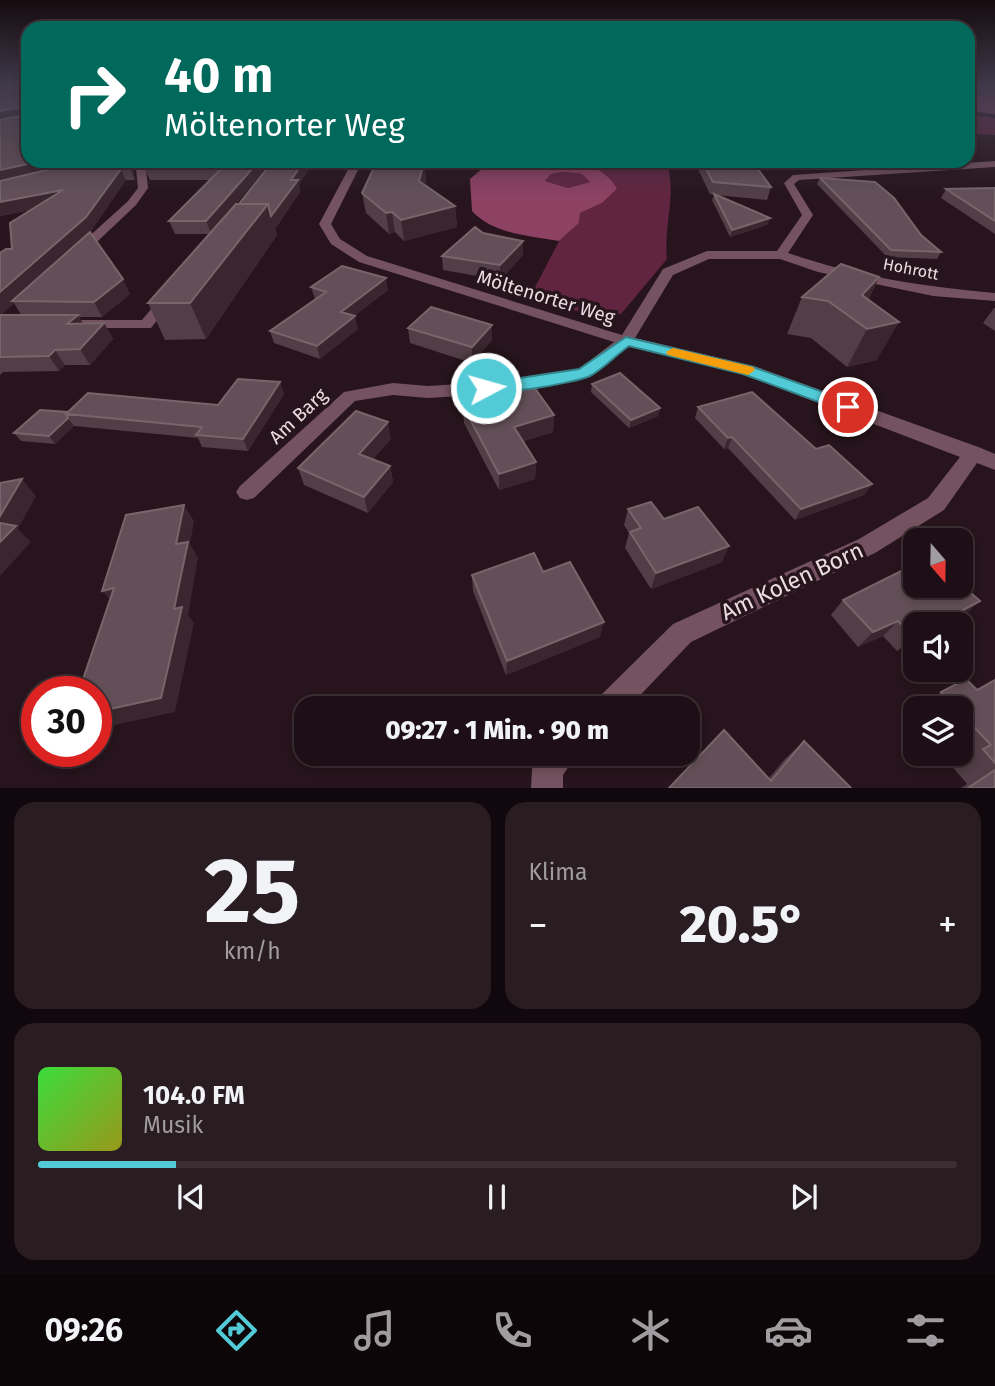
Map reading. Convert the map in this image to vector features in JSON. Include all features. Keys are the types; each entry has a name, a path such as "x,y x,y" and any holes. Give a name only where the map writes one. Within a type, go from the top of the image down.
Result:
{"street":[{"path":"975,165 995,164"},
{"path":"63,268 132,203 144,188 142,168"},
{"name":"Möltenorter Weg","path":"354,168 325,224 335,241 353,253 424,280 626,341 748,370 985,458"},
{"path":"781,255 793,233 808,215 789,183 796,177 934,168"},
{"name":"Hohrott","path":"626,341 668,272 707,256 781,255 818,268 933,292 995,297"},
{"path":"64,324 146,325 180,284"},
{"name":"Am Barg","path":"247,492 350,396 393,389 428,392 539,382 584,373 626,341"},
{"name":"Am Kolen Born","path":"620,696 682,633 867,547 936,504 985,458"},
{"path":"547,788 548,769 551,766"}],"shaded area":[{"path":"975,124 995,124 995,135 975,134"},
{"path":"483,168 594,168 607,176 617,189 602,203 580,213 579,223 559,241 512,233 490,225 472,211 470,179","holes":["563,172 582,174 590,182 568,188 545,181 551,174"]},
{"path":"585,168 668,168 671,197 667,259 621,314 597,316 529,299 559,241 579,223 580,213 602,203 617,189"},
{"path":"551,174 582,174 590,182 568,188 545,181"}],"building":[{"path":"0,124 21,124 21,166 0,170"},
{"path":"55,168 130,169 121,169 86,217 0,292 0,253 12,249 10,223 63,190 0,202 0,181"},
{"path":"145,168 222,168 145,169"},
{"path":"222,168 253,168 206,221 169,221"},
{"path":"267,168 299,168 291,180 298,180 271,216 268,204 239,204"},
{"path":"374,168 422,168 419,181 455,206 401,220 392,212 386,213 362,193"},
{"path":"706,168 757,168 771,187 713,182"},
{"path":"820,178 875,182 894,198 921,235 941,252 891,250"},
{"path":"995,188 995,221 946,189"},
{"path":"714,194 770,218 732,230"},
{"path":"236,204 268,204 190,303 148,303"},
{"path":"475,227 483,233 523,241 500,265 442,256"},
{"path":"90,232 123,279 94,302 12,301"},
{"path":"841,264 879,277 862,295 899,322 867,329 828,301 802,297"},
{"path":"342,266 386,278 341,312 355,316 317,346 270,331 326,292 311,287"},
{"path":"431,307 492,325 472,347 408,328"},
{"path":"0,315 78,315 67,324 104,323 80,349 55,350 49,356 0,357"},
{"path":"620,373 660,408 631,420 592,384"},
{"path":"238,379 280,382 243,439 196,435 202,427 66,414 88,393 218,405"},
{"path":"534,387 554,415 514,427 536,462 499,474 463,406"},
{"path":"752,392 816,449 829,445 872,484 801,509 732,437 728,438 698,407"},
{"path":"40,410 67,412 68,418 49,436 14,433"},
{"path":"356,411 388,422 359,454 390,466 364,497 298,468"},
{"path":"22,479 0,516 0,483"},
{"path":"651,502 664,519 698,507 729,546 656,573 630,532 641,528 628,509"},
{"path":"184,505 176,544 188,542 174,609 182,607 161,698 112,709 112,676 84,676 114,588 102,591 126,515"},
{"path":"0,523 16,526 0,542"},
{"path":"534,553 543,572 570,562 604,622 507,661 472,575"},
{"path":"903,570 903,598 973,598 973,595 980,601 959,612 903,612 903,626 898,621 873,632 843,600"},
{"path":"995,680 995,763 983,749 991,745 973,726 973,696 945,696 941,692 960,682 969,682 977,690"},
{"path":"724,730 771,781 804,741 851,788 669,788 690,766 700,766 700,755"},
{"path":"995,770 995,788 968,788"}],"slow traffic":[{"path":"673,352 748,370"}],"route":[{"path":"486,388 507,387 584,373 626,341 748,370 848,407"}]}
